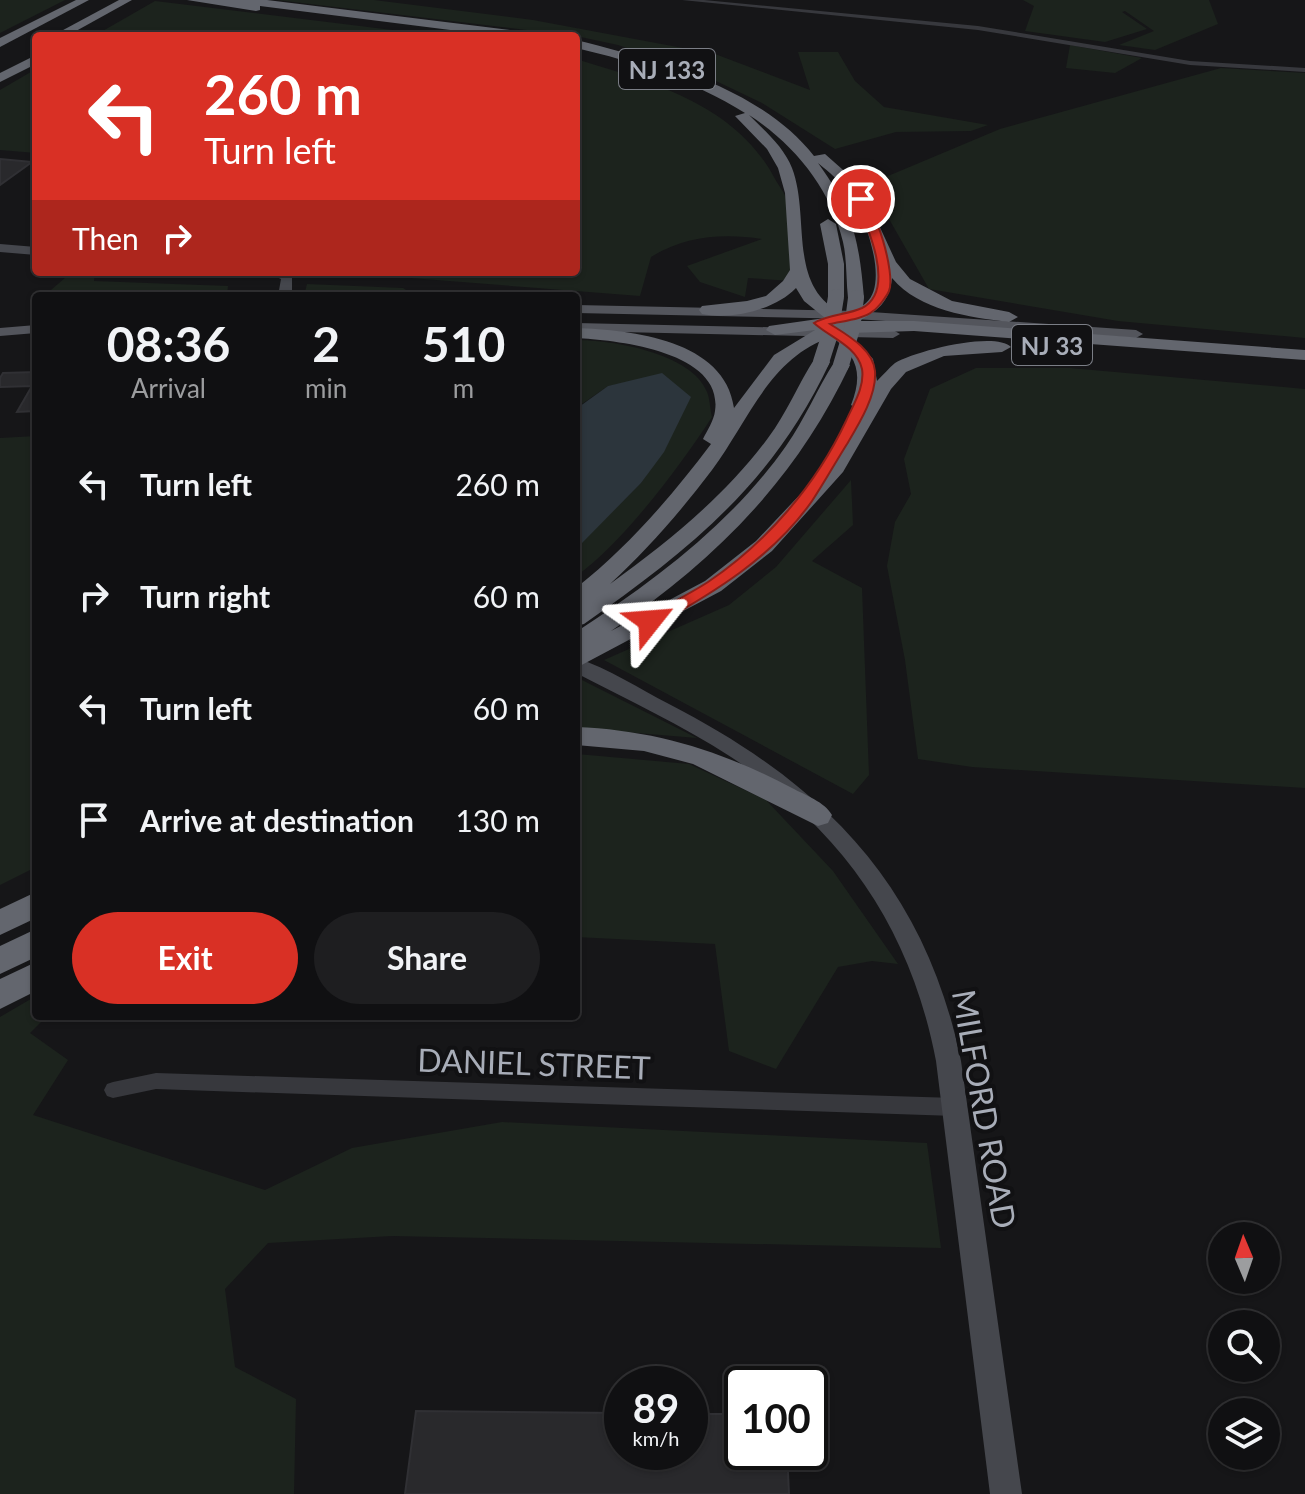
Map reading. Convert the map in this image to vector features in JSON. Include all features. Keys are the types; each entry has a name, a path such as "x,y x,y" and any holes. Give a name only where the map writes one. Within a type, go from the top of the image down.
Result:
{"highway":[{"path":"0,43 84,0"},
{"path":"44,32 107,0"},
{"path":"192,0 444,32"},
{"path":"241,0 494,32"},
{"path":"67,32 133,2"},
{"path":"85,32 133,2"},
{"path":"0,55 32,38"},
{"name":"NJ 133","path":"580,45 671,70 718,90 798,148 833,195 853,253 838,321 852,329 786,426 734,490 647,569 580,615"},
{"path":"0,66 32,50"},
{"name":"NJ 133","path":"580,53 672,80 747,112 804,175 820,203 835,252 836,297 830,334 831,363 809,429 749,504 677,571 580,640"},
{"path":"0,78 32,61"},
{"path":"747,112 779,123 838,172 861,199 895,273 910,287 933,299 987,314 1136,334"},
{"path":"747,112 786,168 794,208 797,271 805,294 838,321 864,358 869,382 848,431 804,501"},
{"path":"580,597 647,534 722,443 777,361 838,321 877,303 885,285 875,231"},
{"path":"708,310 752,305 776,298 792,286 797,271"},
{"path":"785,313 838,321 1305,352"},
{"path":"775,330 838,321"},
{"name":"NJ 33","path":"838,321 893,334 1305,367"},
{"path":"580,331 630,337 680,352 707,370 722,390 725,413 719,428 647,534"},
{"name":"NJ 33","path":"1136,334 1305,352"},
{"path":"580,660 720,581 764,546 836,468 887,380 900,368 924,356 956,349 994,347 1211,359"},
{"path":"580,736 647,740 692,751 754,779 818,815"},
{"path":"0,923 32,906"},
{"path":"0,961 32,944"},
{"path":"0,995 32,977"}],"main road":[{"path":"580,309 785,313"},
{"name":"NJ 33","path":"838,321 1136,334"},
{"path":"0,332 32,329"},
{"path":"580,330 775,330"},
{"path":"0,332 32,336"}],"street":[{"path":"685,0 956,25 1200,64 1305,70"},
{"path":"0,248 32,251"},
{"name":"MILFORD ROAD","path":"580,665 752,761 818,815 860,863 912,945 938,1015 955,1107 1006,1494"},
{"name":"DANIEL STREET","path":"113,1090 156,1081 955,1107"}],"shaded area":[{"path":"0,0 65,0 0,33"},
{"path":"277,0 374,0 533,20 715,54 810,90 798,52 838,52 855,81 884,107 988,125 971,131 896,132 835,149 762,103 693,70 618,45 580,37 580,32 543,32"},
{"path":"1023,0 1209,0 1218,24 1155,50 1119,45 1154,31 1125,11 1122,12 1147,29 1105,42 1025,31 1034,6"},
{"path":"155,1 409,32 101,32"},
{"path":"1070,45 1142,58 1115,73 1066,68"},
{"path":"580,60 662,87 715,114 758,153 786,198 791,230 791,281 748,278 745,297 700,282 687,266 762,239 733,236 704,238 677,244 651,257 640,296 385,276 580,276"},
{"path":"1221,68 1305,73 1305,338 1118,321 929,289 869,184 1000,129"},
{"path":"32,71 32,153 0,150 0,90"},
{"path":"67,276 95,276 94,281 228,286 227,292 49,292"},
{"path":"307,284 403,288 409,292 305,292"},
{"path":"580,340 649,351 685,367 699,379 707,392 712,417 684,458 631,524 580,573 580,542 641,483 652,467 630,382 608,386 580,405"},
{"path":"976,368 1070,368 1305,389 1305,788 972,767 918,759 905,660 887,566 895,522 911,494 904,459 930,389"},
{"path":"662,373 691,397 664,452 641,483 580,543 580,406 608,386"},
{"path":"32,436 32,869 0,885 0,438"},
{"path":"851,480 853,525 812,561 862,588 869,775 853,794 604,660 729,605 776,567"},
{"path":"580,679 697,738 580,728"},
{"path":"580,754 689,764 766,800 833,871 898,964 872,961 838,967 776,1069 729,1051 715,944 580,937"},
{"path":"32,998 32,1020 43,1020 30,1033 68,1060 33,1115 265,1190 352,1148 502,1122 927,1143 941,1248 392,1236 268,1243 225,1289 235,1367 296,1399 294,1494 0,1494 0,1017"}],"building":[{"path":"0,159 32,162 0,185"},
{"path":"32,372 32,386 0,387 3,373"},
{"path":"32,386 32,411 17,412"},
{"path":"416,1411 604,1413 604,1470 708,1470 708,1414 724,1414 724,1470 788,1470 789,1494 405,1494"}],"route":[{"path":"650,621 713,586 764,546 804,501 848,431 864,399 869,369 850,342 821,323 868,309 877,303 884,290 886,280 875,231 861,199"}]}
